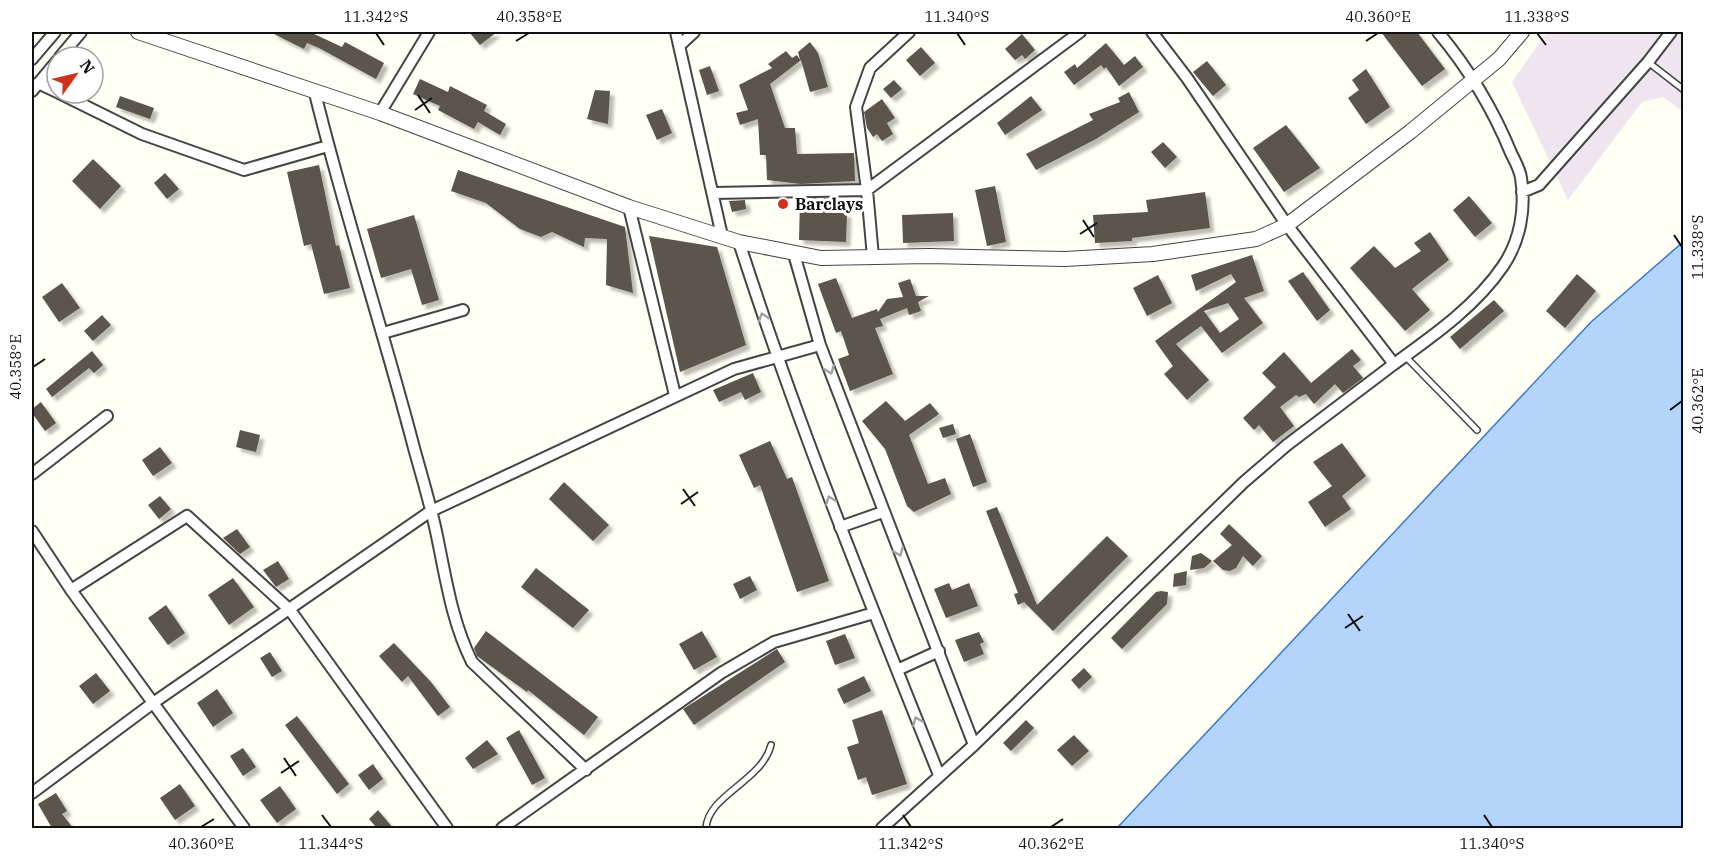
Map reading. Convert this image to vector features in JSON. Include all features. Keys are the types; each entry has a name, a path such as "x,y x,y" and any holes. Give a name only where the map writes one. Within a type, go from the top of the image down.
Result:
{"street":[{"path":"32,59 55,32"},
{"path":"70,45 81,32"},
{"path":"138,32 380,113 629,207 739,242 821,258 1065,260 1153,254 1256,239 1287,225 1410,132 1474,80 1499,59 1522,32"},
{"path":"380,113 429,32"},
{"path":"676,32 681,44 722,236"},
{"path":"681,44 694,32"},
{"path":"873,257 856,107 870,68 909,32"},
{"path":"714,192 867,190 1080,32"},
{"path":"1152,32 1287,225 1394,364"},
{"path":"882,828 974,745 1244,482 1287,445 1448,324 1486,288 1504,265 1519,235 1521,176 1502,129 1474,80 1438,32"},
{"path":"1522,192 1539,184 1648,62 1671,32"},
{"path":"35,87 45,75"},
{"path":"315,93 431,511 449,600 472,662 586,770"},
{"path":"83,105 142,134 244,170 328,146"},
{"path":"629,207 675,395"},
{"path":"739,242 776,357 840,527 939,775"},
{"path":"794,254 820,345 974,745"},
{"path":"383,333 463,310"},
{"path":"32,793 153,704 431,511 734,369 820,345"},
{"path":"32,474 107,416"},
{"path":"840,527 883,512"},
{"path":"71,590 187,516 290,610 447,828"},
{"path":"32,531 71,590 244,828"},
{"path":"502,828 721,673 774,642 874,613"},
{"path":"897,670 939,651"}],"lane":[{"path":"1648,62 1683,90"},
{"path":"1405,356 1477,430"},
{"path":"706,828 707,820 717,805 760,768 768,756 771,745"}],"shaded area":[{"path":"1547,32 1683,32 1683,112 1663,97 1642,102 1568,200 1512,82"}],"water":[{"path":"1683,242 1683,828 1117,828 1591,322"}],"building":[{"path":"270,32 313,32 342,47 345,42 384,63 376,79 319,48 307,43 304,49"},
{"path":"469,32 497,32 480,45"},
{"path":"1381,32 1417,32 1445,69 1422,86"},
{"path":"1022,34 1035,50 1025,59 1022,55 1015,60 1005,49"},
{"path":"810,42 818,53 828,87 810,92 801,60 770,84 785,128 795,128 797,154 854,153 855,181 801,184 767,180 766,155 760,155 758,119 740,125 736,113 748,110 739,85 772,68 768,64 786,51 792,58 797,55 800,60 798,52"},
{"path":"1106,43 1124,65 1135,56 1143,67 1119,86 1106,67 1104,69 1101,65 1074,85 1064,72 1075,64 1077,68"},
{"path":"921,47 935,63 920,76 906,60"},
{"path":"1207,61 1226,85 1213,96 1193,72"},
{"path":"710,66 719,91 707,95 699,70"},
{"path":"1366,69 1390,107 1366,124 1348,98 1359,90 1352,80"},
{"path":"420,79 448,92 450,86 487,105 484,111 506,124 500,135 478,122 474,129 438,110 440,106 413,94"},
{"path":"894,80 902,89 891,98 883,89"},
{"path":"595,90 610,91 608,124 587,119"},
{"path":"1129,92 1139,112 1096,139 1036,170 1026,154 1093,120 1089,114 1120,102 1118,98"},
{"path":"120,96 154,108 150,119 116,107"},
{"path":"1031,96 1042,110 1005,135 997,123"},
{"path":"882,99 895,118 887,123 893,134 882,141 877,134 873,137 867,128 864,112"},
{"path":"662,109 672,133 657,140 646,115"},
{"path":"1286,125 1320,168 1284,192 1253,148"},
{"path":"1163,142 1177,157 1165,168 1151,152"},
{"path":"93,159 121,186 100,209 72,181"},
{"path":"319,165 336,246 339,245 350,288 324,294 311,244 304,246 287,172"},
{"path":"458,170 625,227 633,293 606,285 607,239 585,238 584,247 552,232 541,237 520,229 486,203 451,191"},
{"path":"165,173 179,189 167,199 154,183"},
{"path":"995,186 1006,242 987,246 975,190"},
{"path":"1205,192 1210,228 1132,238 1132,241 1095,243 1093,215 1148,212 1146,200"},
{"path":"1469,196 1492,223 1475,237 1453,210"},
{"path":"829,198 828,212 847,213 846,242 799,240 800,199"},
{"path":"745,200 746,209 732,212 729,201"},
{"path":"953,213 954,241 903,243 902,215"},
{"path":"414,215 439,300 422,305 411,269 381,278 367,229"},
{"path":"1430,232 1449,260 1412,289 1430,310 1405,331 1350,268 1374,246 1395,268 1421,251 1414,243"},
{"path":"649,236 717,247 746,345 680,372"},
{"path":"1252,255 1264,291 1244,298 1263,323 1222,353 1201,326 1176,344 1209,380 1187,400 1164,374 1173,366 1155,341 1236,282 1231,274 1196,291 1191,275","holes":["1228,303 1239,319 1220,333 1204,311"]},
{"path":"1303,272 1330,310 1317,321 1288,281"},
{"path":"1577,274 1596,291 1565,328 1546,311"},
{"path":"1158,275 1172,303 1147,316 1133,288"},
{"path":"836,278 852,318 877,309 878,312 887,299 903,297 898,283 910,279 916,296 929,296 918,302 921,311 909,315 907,308 880,319 883,326 875,328 893,374 850,391 838,359 849,355 841,331 836,333 818,284"},
{"path":"62,283 80,308 59,322 42,297"},
{"path":"1494,300 1504,311 1460,349 1450,337"},
{"path":"102,315 111,325 93,341 84,331"},
{"path":"1352,349 1361,360 1353,366 1363,378 1343,393 1335,384 1314,404 1306,394 1299,397 1296,395 1280,407 1294,426 1273,442 1259,425 1254,430 1243,418 1276,387 1262,373 1284,352 1311,383"},
{"path":"92,351 103,365 94,373 89,368 52,397 46,389"},
{"path":"753,373 761,392 745,400 741,392 719,402 713,390"},
{"path":"886,401 905,421 930,403 939,414 909,435 928,484 945,478 951,494 914,512 907,506 885,449 862,421"},
{"path":"41,402 56,423 45,431 32,413 32,409"},
{"path":"953,424 956,434 943,438 939,428"},
{"path":"240,430 260,435 256,452 236,447"},
{"path":"970,434 987,482 973,487 956,439"},
{"path":"770,441 787,479 792,477 829,581 797,592 760,485 754,488 739,455"},
{"path":"1342,443 1366,476 1342,496 1351,509 1325,527 1308,502 1332,486 1313,462"},
{"path":"160,447 172,463 153,476 142,460"},
{"path":"564,482 609,525 593,541 549,499"},
{"path":"160,496 171,509 159,519 148,505"},
{"path":"997,507 1037,605 1107,536 1128,556 1053,631 1024,602 1018,605 1014,594 1018,593 986,511"},
{"path":"1229,524 1262,556 1253,566 1243,556 1236,568 1230,571 1223,570 1213,561 1232,545 1220,534"},
{"path":"237,529 250,547 240,554 223,538"},
{"path":"1201,553 1212,561 1204,568 1190,570 1192,556"},
{"path":"278,561 289,579 276,587 263,570"},
{"path":"536,568 589,610 573,628 521,587"},
{"path":"1187,571 1186,585 1173,587 1174,574"},
{"path":"750,576 757,590 740,599 733,584"},
{"path":"233,578 254,607 229,625 208,595"},
{"path":"949,583 952,590 969,583 978,606 946,618 934,589"},
{"path":"1156,592 1168,592 1167,604 1122,649 1111,638"},
{"path":"166,605 185,633 168,645 148,618"},
{"path":"486,631 598,717 584,735 528,690 527,692 477,656 474,648"},
{"path":"702,631 717,657 694,670 679,644"},
{"path":"979,632 984,642 980,644 984,654 964,662 955,640"},
{"path":"845,634 855,658 835,665 826,641"},
{"path":"394,643 431,682 450,707 438,716 408,676 402,682 379,656"},
{"path":"777,649 785,662 694,725 683,709"},
{"path":"270,652 282,671 272,677 260,658"},
{"path":"1084,668 1092,677 1079,689 1071,680"},
{"path":"96,673 110,691 93,704 79,686"},
{"path":"864,676 871,691 844,704 837,689"},
{"path":"217,689 233,713 213,727 197,703"},
{"path":"882,710 907,784 872,795 866,777 858,780 847,747 859,743 852,720"},
{"path":"297,716 349,784 337,794 285,725"},
{"path":"1026,720 1034,728 1011,751 1003,743"},
{"path":"519,730 545,778 532,785 506,738"},
{"path":"1074,735 1089,751 1072,766 1057,750"},
{"path":"487,740 498,754 473,769 465,758"},
{"path":"243,748 256,767 243,776 230,756"},
{"path":"373,764 383,779 369,790 358,775"},
{"path":"180,784 195,806 175,820 160,798"},
{"path":"280,786 296,809 277,823 260,800"},
{"path":"56,793 67,811 62,814 73,828 52,828 38,804"},
{"path":"378,810 393,828 377,828 369,819"}],"place":[{"name":"Barclays","path":"783,204"}]}
